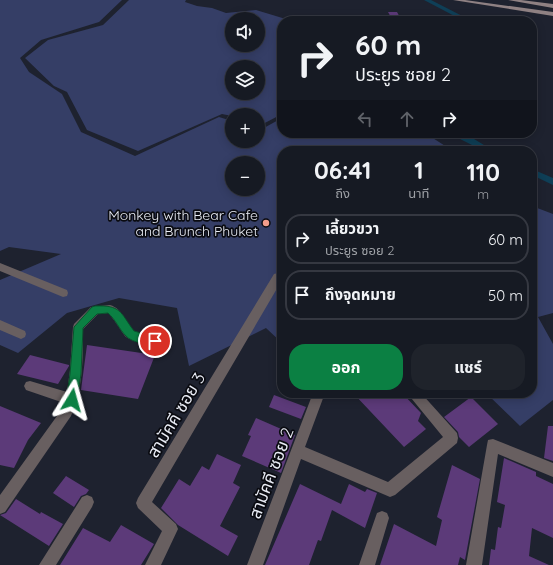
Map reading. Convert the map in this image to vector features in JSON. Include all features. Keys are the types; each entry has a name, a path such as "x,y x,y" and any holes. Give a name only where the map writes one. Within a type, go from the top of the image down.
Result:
{"main road":[{"path":"455,0 553,10"},
{"path":"471,0 553,10"},
{"path":"491,0 553,10"},
{"path":"510,0 553,10"}],"street":[{"path":"0,266 63,293"},
{"name":"สามัคคี ซอย 3","path":"153,565 171,529 143,503 277,280"},
{"path":"0,507 67,412 72,400 76,374 78,327 95,310 110,310 118,316 130,334 147,340 163,342"},
{"path":"0,325 22,334"},
{"path":"30,386 72,400"},
{"name":"สามัคคี ซอย 2","path":"255,565 299,452 317,398"},
{"path":"299,452 390,490 452,438 417,398"},
{"path":"474,565 493,444 553,470"},
{"path":"47,565 87,502"},
{"path":"368,565 382,518"}],"shaded area":[{"path":"0,0 122,0 99,22 41,40 20,58 29,72 62,94 81,132 135,156 219,117 225,119 225,148 265,148 265,127 277,121 277,138 433,138 445,146 277,146 277,338 266,328 189,366 177,308 119,298 67,313 18,353 0,345 0,280 61,254 9,247 0,251"},
{"path":"129,0 186,0 185,2 197,6 212,8 225,13 225,52 265,52 265,13 277,16 277,117 265,123 265,108 225,108 225,115 222,114 138,151 87,130 67,92 54,86 25,58 48,40 103,25"},
{"path":"256,10 263,12 236,12"},
{"path":"537,208 553,214 553,313 538,317 553,344 553,400 520,426 491,398 537,398"}],"building":[{"path":"388,12 397,12 399,16 390,16"},
{"path":"87,345 155,355 138,399 81,390"},
{"path":"30,355 69,366 58,384 17,374"},
{"path":"274,395 277,396 277,398 282,398 306,407 301,419 269,407"},
{"path":"358,398 407,398 421,413 418,421 426,429 404,447"},
{"path":"470,398 472,398 498,424 469,447 459,437 458,432 444,417"},
{"path":"0,406 41,423 28,440 14,468 0,465"},
{"path":"256,418 295,435 281,473 242,456 251,436 248,435"},
{"path":"548,426 553,426 553,461 544,458"},
{"path":"217,454 241,465 233,483 240,487 220,526 238,536 228,556 178,525 161,508 179,479 190,486 202,466 209,470"},
{"path":"504,458 536,472 536,476 553,484 553,538 532,528 529,556 549,565 489,565 491,549 495,550 498,527 501,528 505,505 497,502"},
{"path":"452,465 480,479 465,560 460,557 458,565 380,565 394,524 436,546 442,520 437,517"},
{"path":"66,476 89,490 86,494 81,496 74,507 53,493"},
{"path":"300,484 341,504 349,484 365,492 367,489 377,493 365,528 332,510 321,541 318,540 309,565 265,565"},
{"path":"16,499 40,514 41,512 63,524 49,546 0,515 6,513"},
{"path":"121,525 154,544 141,565 60,565 83,528 110,542"}],"waterway":[{"path":"427,0 459,16"},
{"path":"465,138 480,146"},
{"path":"537,174 553,182"}],"place":[{"name":"Monkey with Bear Cafe and Brunch Phuket","path":"266,223"}],"route":[{"path":"72,400 76,374 78,327 95,310 110,310 118,316 130,334 155,341"}]}
